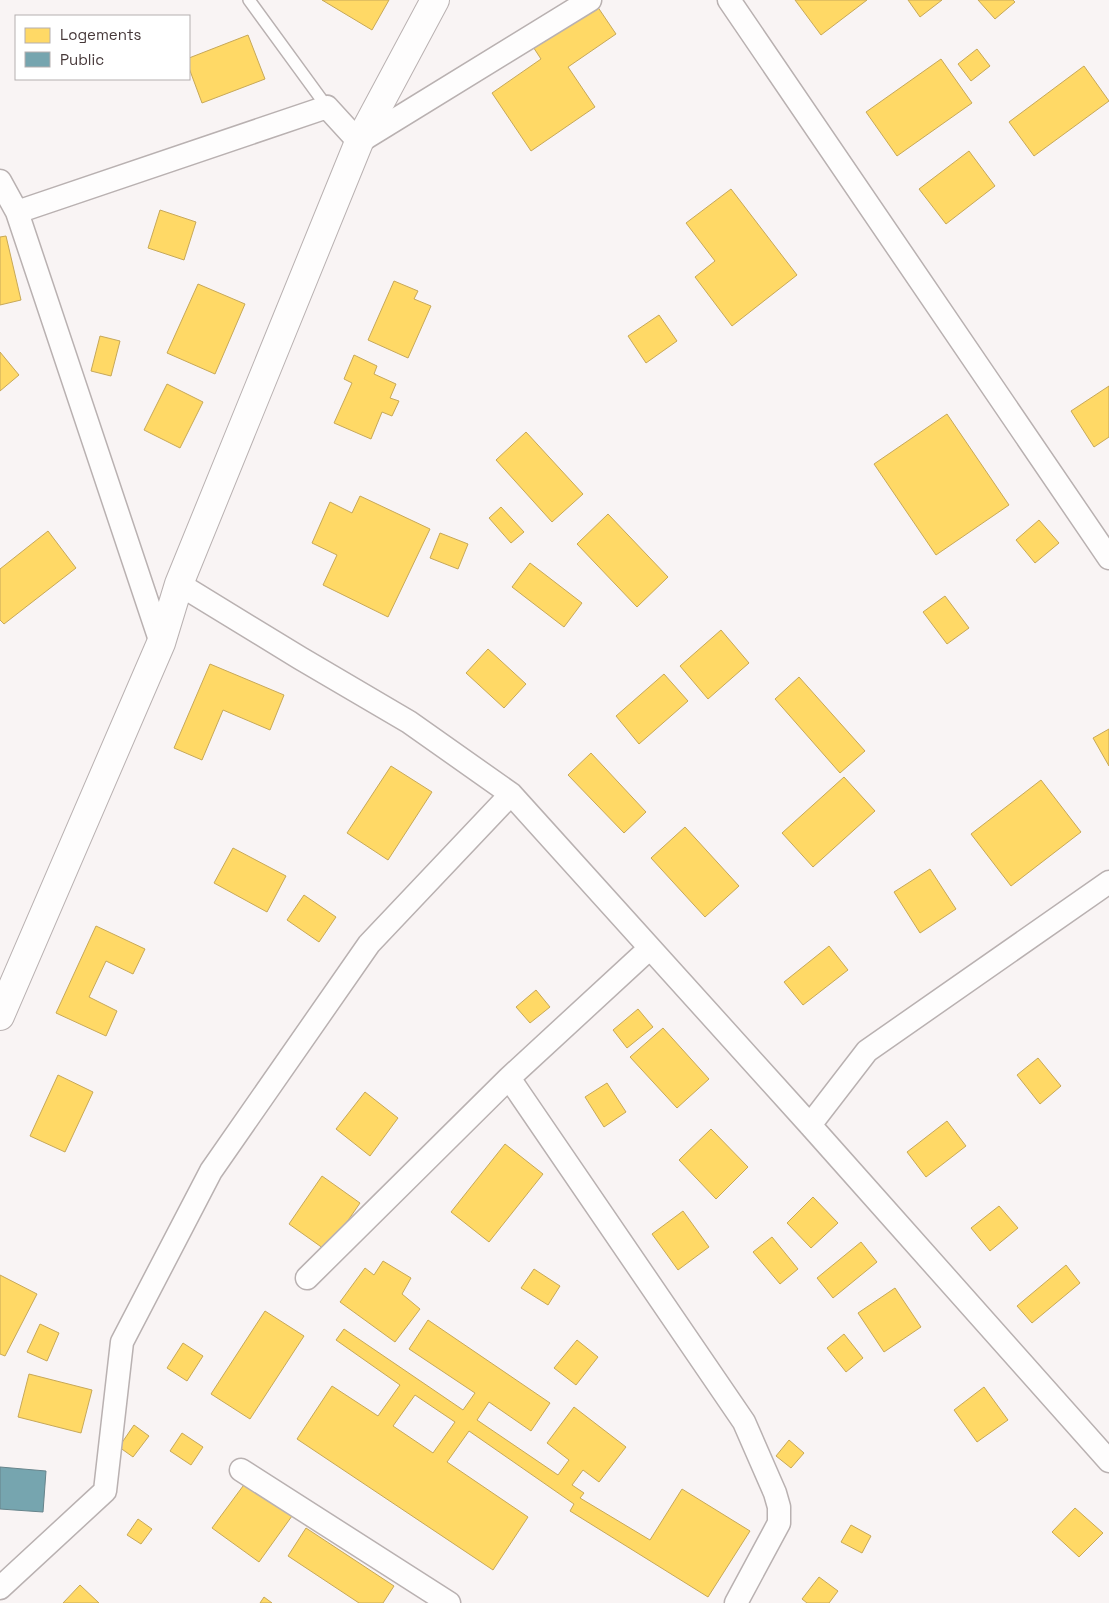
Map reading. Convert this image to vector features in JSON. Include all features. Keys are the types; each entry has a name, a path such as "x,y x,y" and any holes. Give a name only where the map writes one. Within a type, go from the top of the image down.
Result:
{"street":[{"path":"0,1016 162,643 179,584 359,142 435,0"},
{"path":"359,142 590,0"},
{"path":"729,0 1109,558"},
{"path":"17,212 327,107 359,142"},
{"path":"0,181 17,212 162,643"},
{"path":"179,584 409,722 511,794 810,1124 1109,1462"},
{"path":"0,1588 106,1491 122,1342 211,1171 369,944 511,794"},
{"path":"810,1124 867,1051 1109,882"},
{"path":"307,1278 509,1078 650,948"},
{"path":"509,1078 744,1422 775,1493 779,1507 779,1523 736,1603"},
{"path":"241,1470 449,1603"}],"lane":[{"path":"250,0 327,107"}],"building: Logements":[{"path":"322,0 389,0 372,30"},
{"path":"593,0 616,34 568,67 595,107 531,151 492,93 541,59 524,33"},
{"path":"795,0 867,0 821,35"},
{"path":"908,0 942,0 920,17"},
{"path":"978,0 1013,0 1015,2 995,19"},
{"path":"248,35 265,79 202,103 190,71 190,58"},
{"path":"977,49 990,66 971,81 958,64"},
{"path":"941,59 972,103 897,156 866,112"},
{"path":"1084,66 1109,101 1034,156 1009,122"},
{"path":"969,151 995,186 946,224 919,189"},
{"path":"731,189 797,275 732,326 695,277 715,261 686,223"},
{"path":"160,210 196,222 184,260 148,248"},
{"path":"6,236 21,300 0,305 0,237"},
{"path":"394,281 418,291 414,299 431,306 408,358 368,340"},
{"path":"198,284 245,304 215,374 167,353"},
{"path":"659,315 677,341 646,363 628,336"},
{"path":"100,336 120,341 111,376 91,371"},
{"path":"0,352 19,375 0,391"},
{"path":"354,355 377,366 374,374 396,384 390,398 399,401 392,416 382,412 371,439 334,423 352,383 344,379"},
{"path":"167,384 203,402 180,448 144,430"},
{"path":"1109,386 1109,437 1094,447 1071,411"},
{"path":"947,414 1009,505 936,555 874,464"},
{"path":"526,432 583,494 552,522 496,460"},
{"path":"360,496 430,529 388,617 323,585 337,555 312,543 330,502 352,513"},
{"path":"501,507 524,532 511,543 489,518"},
{"path":"608,514 668,577 637,607 577,544"},
{"path":"1039,520 1059,543 1035,563 1016,540"},
{"path":"48,531 76,568 4,624 0,620 0,569"},
{"path":"440,533 468,544 458,569 430,558"},
{"path":"530,563 582,603 564,627 512,587"},
{"path":"945,596 969,628 947,644 923,612"},
{"path":"721,630 749,663 708,699 680,666"},
{"path":"488,649 526,684 504,708 466,673"},
{"path":"210,664 284,695 270,730 223,710 202,760 174,748"},
{"path":"664,674 688,701 639,744 616,716"},
{"path":"799,677 865,751 840,773 775,699"},
{"path":"1109,729 1109,766 1093,738"},
{"path":"591,753 646,812 624,833 568,775"},
{"path":"391,766 432,792 388,860 347,833"},
{"path":"844,777 875,811 813,867 782,833"},
{"path":"1041,780 1081,832 1011,886 971,834"},
{"path":"685,827 739,886 705,917 651,858"},
{"path":"233,848 286,876 267,912 214,883"},
{"path":"930,869 956,909 920,933 894,892"},
{"path":"304,895 336,917 319,942 287,920"},
{"path":"96,926 145,949 133,974 106,961 89,997 117,1011 106,1036 56,1013"},
{"path":"829,946 848,970 803,1005 784,982"},
{"path":"536,990 550,1007 530,1023 516,1007"},
{"path":"638,1009 653,1027 627,1048 613,1030"},
{"path":"663,1028 709,1079 677,1108 630,1057"},
{"path":"1038,1058 1061,1086 1040,1104 1017,1075"},
{"path":"58,1075 93,1092 65,1152 30,1136"},
{"path":"607,1083 626,1112 604,1127 585,1097"},
{"path":"365,1092 398,1118 370,1156 336,1129"},
{"path":"947,1121 966,1146 926,1177 907,1152"},
{"path":"711,1129 748,1167 716,1199 679,1160"},
{"path":"505,1144 543,1174 489,1242 451,1212"},
{"path":"322,1176 360,1203 327,1251 289,1224"},
{"path":"813,1197 838,1223 811,1248 787,1223"},
{"path":"999,1206 1018,1228 990,1251 971,1228"},
{"path":"683,1211 709,1247 678,1270 652,1234"},
{"path":"772,1237 798,1269 780,1284 753,1252"},
{"path":"861,1242 877,1262 833,1298 817,1278"},
{"path":"383,1261 411,1278 402,1294 420,1309 395,1342 340,1302 365,1268 374,1275"},
{"path":"1066,1265 1080,1283 1032,1323 1017,1306"},
{"path":"534,1269 560,1286 548,1305 521,1288"},
{"path":"0,1275 37,1294 5,1356 0,1354"},
{"path":"895,1288 921,1327 884,1352 858,1313"},
{"path":"265,1311 304,1336 250,1419 211,1394"},
{"path":"428,1320 550,1403 531,1431 489,1402 477,1420 558,1475 569,1460 547,1443 574,1407 626,1447 599,1482 583,1470 572,1485 584,1493 580,1498 650,1540 682,1489 750,1531 708,1597 570,1511 574,1504 469,1431 447,1462 528,1517 493,1570 297,1439 332,1386 378,1416 400,1385 336,1340 344,1329 463,1410 475,1393 409,1349","holes":["415,1395 455,1422 433,1453 393,1426"]},
{"path":"40,1324 59,1333 47,1361 27,1352"},
{"path":"844,1334 863,1358 846,1372 827,1348"},
{"path":"577,1340 598,1357 576,1385 554,1368"},
{"path":"183,1343 203,1356 187,1381 167,1368"},
{"path":"29,1374 92,1390 81,1433 18,1417"},
{"path":"984,1387 1008,1420 977,1442 954,1410"},
{"path":"134,1425 149,1436 133,1457 119,1447"},
{"path":"182,1433 203,1447 191,1465 170,1451"},
{"path":"789,1440 804,1453 791,1468 776,1456"},
{"path":"246,1482 292,1516 259,1562 212,1528"},
{"path":"1075,1508 1103,1533 1079,1557 1052,1532"},
{"path":"138,1519 152,1529 141,1544 127,1535"},
{"path":"851,1525 871,1536 862,1553 841,1542"},
{"path":"306,1528 394,1586 383,1603 359,1603 288,1556"},
{"path":"819,1577 838,1591 829,1603 807,1603 802,1599"},
{"path":"80,1585 99,1603 63,1603"},
{"path":"264,1597 272,1603 260,1603"}],"building: Public":[{"path":"0,1467 46,1471 43,1512 0,1509"}]}
